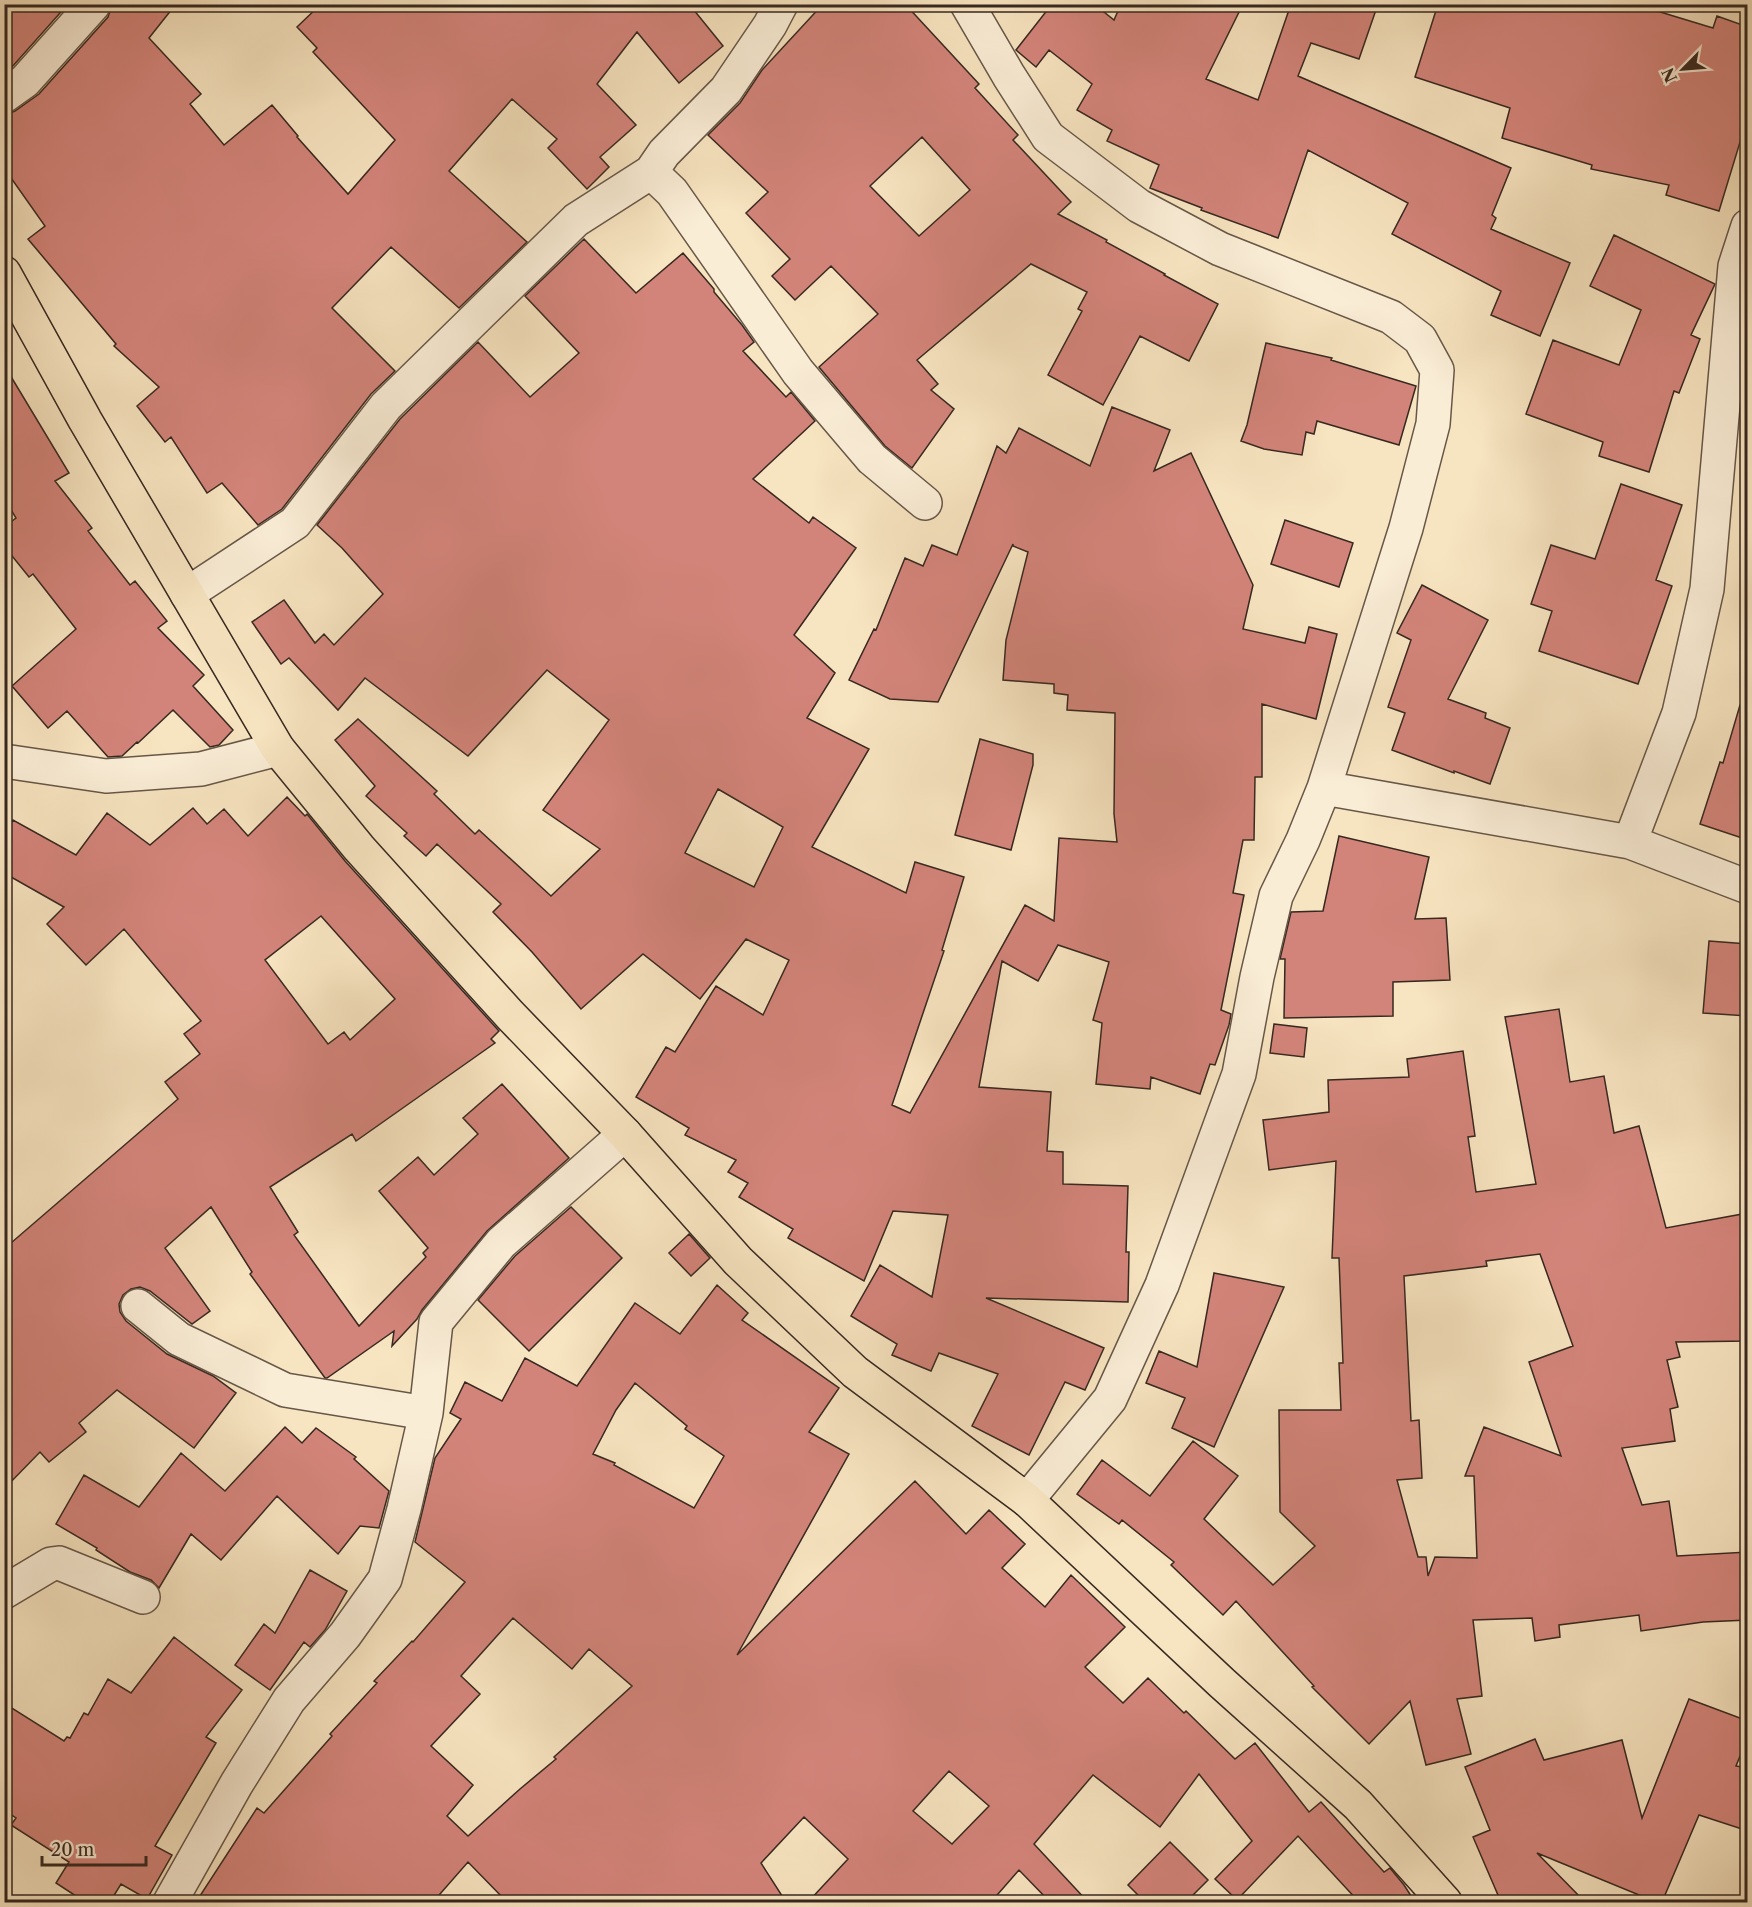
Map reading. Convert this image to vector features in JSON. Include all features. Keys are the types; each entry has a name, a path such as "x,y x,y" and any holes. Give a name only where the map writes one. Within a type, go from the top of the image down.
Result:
{"main road":[{"path":"4,273 85,420 278,749 366,857 510,1015 625,1134 738,1261 855,1372 1028,1500 1222,1683 1358,1805 1445,1902"}],"street":[{"path":"4,96 24,81 94,4"},
{"path":"187,594 295,524 386,406 576,220 651,172 664,153 726,90 770,25 781,4"},
{"path":"967,4 1048,137 1139,206 1159,217 1220,249 1390,317 1420,339 1437,370 1433,424 1406,528 1324,788 1303,840 1276,896 1257,977 1239,1074 1162,1285 1110,1399 1028,1500"},
{"path":"651,172 672,192 798,372 872,459 925,503"},
{"path":"1630,842 1679,713 1707,589 1735,266 1748,226"},
{"path":"4,761 106,776 201,769 278,749"},
{"path":"1324,788 1630,842 1748,887"},
{"path":"170,1902 237,1783 289,1700 345,1635 385,1579 426,1413 436,1322 501,1243 625,1134"},
{"path":"138,1306 179,1339 285,1390 426,1413"},
{"path":"4,1592 51,1564 59,1563 143,1597"}],"building":[{"path":"4,4 68,4 4,73"},
{"path":"112,4 176,4 149,38 201,94 190,104 224,145 272,105 348,194 395,140 313,52 317,48 297,27 321,4 689,4 723,46 679,83 637,32 597,84 636,125 600,157 609,167 587,189 548,148 557,139 512,99 449,171 527,242 459,308 391,247 332,308 395,371 371,394 282,509 258,525 222,483 207,493 171,437 165,442 137,406 159,387 114,346 116,344 28,239 45,226 4,168 4,115 15,111 39,94 108,17"},
{"path":"823,4 905,4 979,84 975,88 1018,135 1013,140 1071,202 1058,214 1218,304 1189,361 1140,336 1103,405 1048,375 1082,311 1078,309 1087,292 1031,264 917,360 938,384 931,390 954,409 912,468 885,446 819,367 878,314 831,266 795,300 772,276 790,259 746,213 768,192 708,135 740,103 762,70","holes":["922,137 970,190 919,236 870,186"]},
{"path":"1052,4 1094,4 1114,20 1121,4 1243,4 1206,79 1258,100 1291,4 1378,4 1359,59 1311,43 1298,76 1511,168 1492,215 1496,218 1491,229 1570,263 1540,336 1491,315 1501,291 1392,234 1408,203 1308,150 1278,238 1201,210 1202,208 1150,188 1159,165 1107,141 1112,130 1077,110 1092,84 1049,50 1036,67 1016,50"},
{"path":"1438,4 1634,4 1713,28 1717,16 1748,27 1748,116 1719,211 1666,195 1669,185 1591,169 1592,165 1502,138 1510,108 1415,77"},
{"path":"1614,235 1715,284 1691,335 1700,339 1679,393 1674,391 1649,472 1599,456 1603,442 1526,414 1553,340 1619,365 1641,310 1590,286"},
{"path":"584,239 636,293 683,253 754,342 743,351 786,397 791,392 815,421 753,479 809,523 813,517 856,548 794,635 835,673 807,718 869,749 812,847 906,893 915,862 964,877 942,950 944,951 892,1105 910,1113 1025,905 1054,921 1059,838 1117,842 1114,814 1115,713 1067,710 1068,695 1054,693 1054,684 1003,680 1006,640 1028,552 1013,544 938,702 890,699 849,680 874,629 876,630 905,558 923,566 932,545 957,555 997,446 1006,453 1019,428 1090,466 1112,407 1170,430 1154,471 1191,453 1253,585 1243,629 1305,643 1309,627 1337,634 1316,719 1262,704 1262,777 1255,777 1254,840 1243,840 1233,893 1244,895 1221,1010 1231,1014 1215,1065 1210,1064 1200,1094 1151,1077 1150,1089 1096,1084 1102,1023 1093,1020 1109,962 1058,945 1038,981 1002,961 979,1087 1051,1092 1047,1151 1063,1152 1063,1184 1128,1186 1126,1252 1129,1252 1128,1302 986,1298 1104,1348 1085,1390 1065,1382 1029,1455 972,1426 998,1374 939,1353 931,1371 892,1355 897,1344 851,1316 880,1265 932,1297 948,1215 893,1211 864,1281 788,1238 793,1229 739,1197 748,1183 728,1172 736,1160 685,1135 689,1128 636,1097 666,1047 675,1052 716,986 763,1015 789,960 746,939 700,999 643,954 581,1009 532,952 493,912 501,904 437,844 426,856 404,836 407,833 366,796 375,786 335,740 358,719 437,791 434,794 475,834 479,830 551,896 600,849 543,810 609,720 547,670 468,756 365,678 338,710 289,658 281,664 252,622 284,600 315,643 324,634 334,645 383,594 342,548 317,525 400,419 478,342 530,397 579,353 525,296","holes":["718,789 783,827 754,887 685,853"]},
{"path":"1266,343 1332,358 1331,360 1416,386 1399,445 1317,421 1314,434 1306,432 1302,455 1264,449 1241,441 1247,425"},
{"path":"4,365 69,473 55,481 92,528 88,531 130,585 135,581 167,621 158,628 204,675 193,686 233,730 219,745 210,747 173,710 122,756 108,757 67,711 48,728 12,686 76,629 33,574 29,577 4,546 4,527 16,518 4,498"},
{"path":"1621,484 1682,505 1656,580 1672,586 1638,684 1539,651 1552,611 1531,604 1551,545 1595,559"},
{"path":"1285,520 1353,543 1339,587 1271,564"},
{"path":"1422,585 1488,620 1448,699 1486,713 1485,718 1510,728 1490,784 1392,750 1405,713 1388,707 1411,640 1397,633"},
{"path":"1740,705 1748,706 1748,840 1700,824 1720,762 1723,763"},
{"path":"980,739 1033,754 1033,765 1011,850 955,835"},
{"path":"287,797 305,816 307,814 345,861 499,1031 491,1039 495,1043 356,1141 352,1134 270,1187 298,1232 294,1235 359,1326 426,1257 423,1253 428,1248 379,1191 418,1157 434,1175 478,1134 463,1118 502,1084 569,1158 487,1231 417,1319 392,1346 394,1331 327,1378 250,1274 252,1272 211,1207 165,1248 210,1311 192,1324 150,1291 140,1287 131,1289 123,1295 119,1304 120,1312 126,1321 167,1354 213,1376 236,1393 194,1448 117,1390 79,1423 86,1432 49,1462 40,1452 4,1489 4,1249 178,1099 165,1082 200,1054 184,1034 201,1021 124,929 86,965 47,924 64,907 4,873 4,836 13,820 76,855 107,813 150,845 193,808 207,824 224,809 248,836","holes":["321,916 395,999 350,1040 344,1032 328,1044 265,960"]},
{"path":"1339,836 1429,857 1415,919 1446,918 1450,980 1393,982 1393,1016 1284,1018 1285,959 1280,959 1291,912 1323,911"},
{"path":"1709,941 1748,944 1748,1016 1703,1013"},
{"path":"1559,1009 1570,1082 1604,1076 1614,1133 1639,1126 1666,1228 1748,1213 1748,1341 1676,1342 1680,1357 1667,1360 1678,1407 1670,1409 1675,1441 1622,1448 1642,1505 1669,1501 1677,1556 1748,1552 1748,1620 1703,1622 1641,1631 1639,1615 1559,1625 1560,1637 1535,1641 1532,1618 1473,1620 1482,1696 1457,1699 1471,1754 1426,1765 1410,1701 1369,1744 1312,1687 1314,1686 1236,1601 1223,1615 1171,1565 1174,1562 1122,1520 1119,1524 1077,1494 1102,1460 1150,1496 1193,1441 1238,1476 1204,1519 1273,1585 1315,1546 1280,1512 1279,1410 1341,1410 1339,1363 1343,1363 1339,1258 1332,1258 1336,1161 1269,1170 1263,1120 1329,1112 1328,1080 1409,1077 1407,1059 1463,1051 1475,1136 1468,1137 1476,1192 1536,1184 1505,1017","holes":["1540,1254 1573,1346 1529,1362 1561,1456 1484,1427 1465,1476 1474,1476 1477,1558 1435,1557 1428,1576 1426,1557 1418,1557 1397,1480 1422,1478 1419,1420 1411,1421 1404,1276 1487,1266 1486,1261"]},
{"path":"1274,1024 1307,1028 1304,1057 1270,1053"},
{"path":"571,1207 622,1258 529,1351 478,1300 515,1256"},
{"path":"689,1234 710,1258 691,1276 669,1253"},
{"path":"1214,1273 1284,1287 1214,1447 1172,1428 1185,1398 1146,1383 1159,1351 1197,1367"},
{"path":"717,1285 748,1313 742,1320 839,1388 809,1432 849,1454 737,1655 915,1481 966,1534 989,1510 1025,1544 1002,1568 1045,1607 1071,1575 1125,1627 1085,1667 1123,1703 1148,1678 1235,1759 1255,1743 1309,1812 1321,1802 1384,1872 1390,1868 1415,1902 1359,1902 1298,1836 1237,1900 1215,1879 1252,1841 1199,1774 1160,1827 1093,1775 1034,1844 1088,1902 1050,1902 1019,1870 991,1902 808,1902 848,1859 804,1817 761,1863 786,1902 507,1902 468,1862 433,1902 196,1902 257,1808 264,1813 332,1736 330,1734 377,1683 374,1681 413,1642 465,1582 415,1542 435,1458 461,1419 450,1413 465,1382 502,1401 525,1358 577,1386 635,1303 680,1334","holes":["635,1383 687,1426 685,1429 724,1456 694,1508 614,1465 615,1463 593,1454 616,1410","513,1618 572,1669 589,1649 632,1686 554,1757 556,1759 468,1836 447,1816 473,1785 431,1746 480,1694 461,1676","949,1771 989,1806 952,1844 913,1811"]},
{"path":"285,1427 302,1443 316,1428 356,1457 354,1459 389,1491 379,1528 360,1526 338,1554 277,1496 221,1560 191,1534 159,1588 151,1580 130,1572 96,1550 97,1548 56,1524 84,1475 139,1507 181,1453 225,1491"},
{"path":"310,1570 347,1591 325,1630 310,1647 304,1642 270,1690 235,1665 264,1624 275,1633"},
{"path":"174,1637 242,1690 206,1737 216,1743 155,1846 172,1855 147,1899 121,1884 110,1902 85,1902 56,1883 69,1862 11,1825 16,1818 4,1810 4,1703 64,1741 67,1737 70,1738 84,1713 88,1715 108,1679 131,1693"},
{"path":"1689,1699 1748,1721 1748,1737 1736,1766 1748,1768 1748,1831 1699,1815 1662,1902 1656,1902 1537,1853 1585,1902 1501,1902 1473,1837 1490,1830 1465,1767 1535,1739 1544,1760 1622,1740 1642,1818"},
{"path":"1170,1842 1208,1880 1186,1902 1145,1902 1128,1885"}]}
